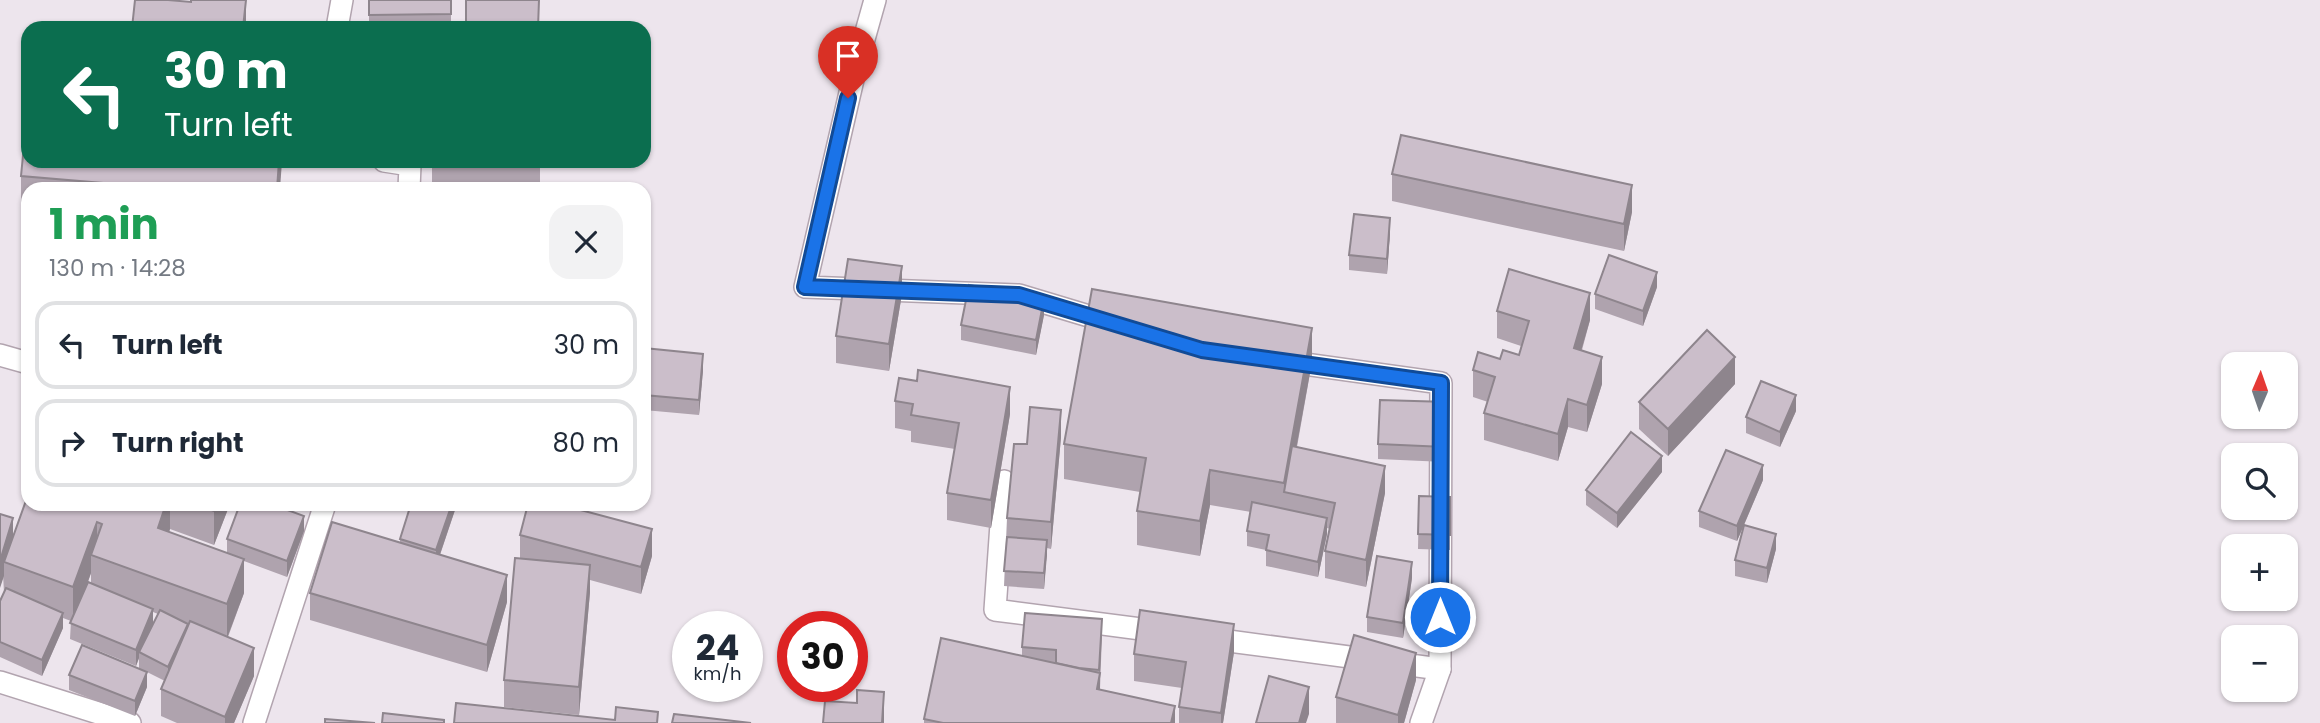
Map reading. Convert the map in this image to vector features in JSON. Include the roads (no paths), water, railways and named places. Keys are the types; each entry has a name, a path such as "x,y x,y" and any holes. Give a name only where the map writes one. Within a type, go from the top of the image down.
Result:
{"street":[{"path":"338,21 342,0"},
{"path":"875,0 855,71 805,287 1019,295 1136,330"},
{"path":"0,355 21,361"},
{"path":"1268,359 1441,383 1440,669 1421,723"},
{"path":"1004,481 995,610 1440,669"},
{"path":"254,723 323,511"},
{"path":"0,682 130,723"}]}
